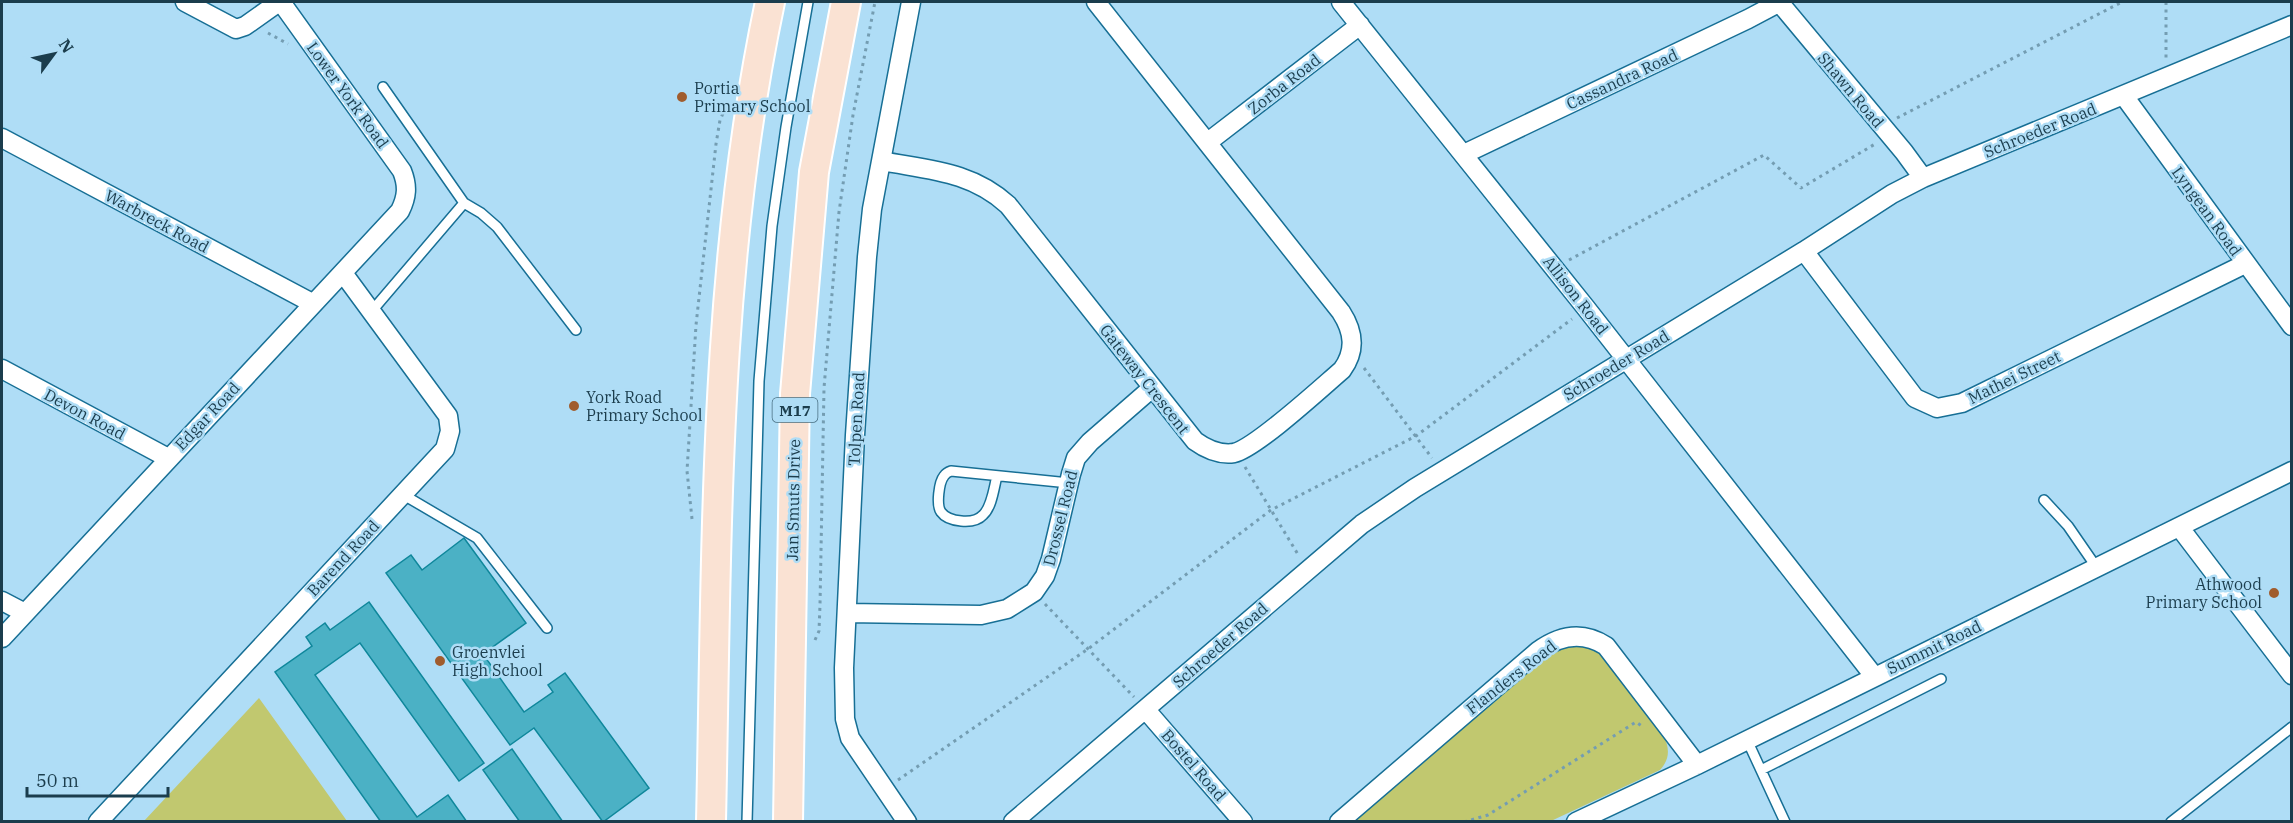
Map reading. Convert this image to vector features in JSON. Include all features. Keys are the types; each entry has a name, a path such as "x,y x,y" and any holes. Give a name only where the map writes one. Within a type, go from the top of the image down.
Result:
{"main road":[{"path":"711,822 717,506 731,261 753,88 770,2"},
{"name":"Jan Smuts Drive","path":"788,822 795,394 814,172 846,2"}],"street":[{"path":"185,2 237,28 250,23 280,2"},
{"name":"Lower York Road","path":"280,2 402,171 406,181 406,192"},
{"name":"Tolpen Road","path":"907,822 854,746 847,730 844,668 855,435 867,257 872,209 911,2"},
{"path":"1095,2 1341,312 1350,328 1352,352 1342,370 1257,440 1236,452"},
{"name":"Allison Road","path":"1341,2 1626,358 1874,676"},
{"name":"Shawn Road","path":"1779,2 1923,178"},
{"name":"Cassandra Road","path":"1464,154 1748,20 1779,2"},
{"name":"Zorba Road","path":"1208,142 1360,25"},
{"name":"Schroeder Road","path":"1013,822 1362,524 1442,471 1892,194 1923,178 2292,25"},
{"name":"Lyngean Road","path":"2124,96 2292,326"},
{"name":"Warbreck Road","path":"2,138 312,303"},
{"name":"Gateway Crescent","path":"882,161 960,176 983,185 996,194 1008,205 1195,441 1211,450 1223,453 1236,452"},
{"name":"Edgar Road","path":"2,638 400,211 406,192"},
{"name":"Mathei Street","path":"1804,250 1916,398 1937,408 1962,403 2245,264"},
{"name":"Barend Road","path":"98,822 445,449 450,423 448,416 343,273"},
{"name":"Devon Road","path":"2,369 168,458"},
{"name":"Drossel Road","path":"847,613 981,615 1007,609 1034,592 1045,576 1052,559 1076,458 1090,442 1152,388"},
{"name":"Summit Road","path":"1576,822 1697,765 2292,471"},
{"path":"2180,528 2292,675"},
{"path":"2,601 25,613"},
{"name":"Flanders Road","path":"1339,822 1538,651 1563,637 1584,637 1597,640 1606,646 1697,765"},
{"name":"Bostel Road","path":"1146,710 1243,822"}],"lane":[{"path":"747,822 759,381 772,226 786,127 808,2"},
{"path":"383,87 464,203 481,213 497,227 576,330"},
{"path":"371,312 464,203"},
{"path":"997,476 987,510 978,519 968,521 946,517 940,510 938,505 942,480 948,472 997,476 1069,483"},
{"path":"402,494 477,538 547,628"},
{"path":"2044,500 2068,526 2097,568"},
{"path":"1761,770 1941,679"},
{"path":"2171,822 2292,727"},
{"path":"1747,740 1785,822"}],"path":[{"path":"812,649 819,631 824,388 839,212 849,135 876,2"},
{"path":"1554,268 1764,155 1801,188 1886,131 2122,2"},
{"path":"2166,2 2167,78"},
{"path":"884,790 1088,649 1271,510 1416,436 1586,308"},
{"path":"1352,352 1442,471"},
{"path":"1236,452 1307,570"},
{"path":"1034,592 1146,710"},
{"path":"1464,822 1488,815 1636,722 1645,728"}],"green space":[{"path":"1574,644 1598,652 1663,735 1668,753 1666,762 1660,770 1551,821 1351,822 1553,651"},
{"path":"259,698 347,821 144,821"}],"building":[{"path":"464,538 526,623 483,654 524,712 553,692 548,685 565,673 649,788 603,822 534,728 510,745 386,573 411,555 422,570"},
{"path":"369,602 484,763 459,781 360,643 315,675 417,817 448,795 467,822 381,822 275,672 312,646 306,637 325,623 330,630"},
{"path":"512,749 563,822 520,822 483,770"}],"place":[{"name":"Portia Primary School","path":"682,97"},
{"name":"York Road Primary School","path":"574,406"},
{"name":"Athwood Primary School","path":"2274,593"},
{"name":"Groenvlei High School","path":"440,661"}]}
